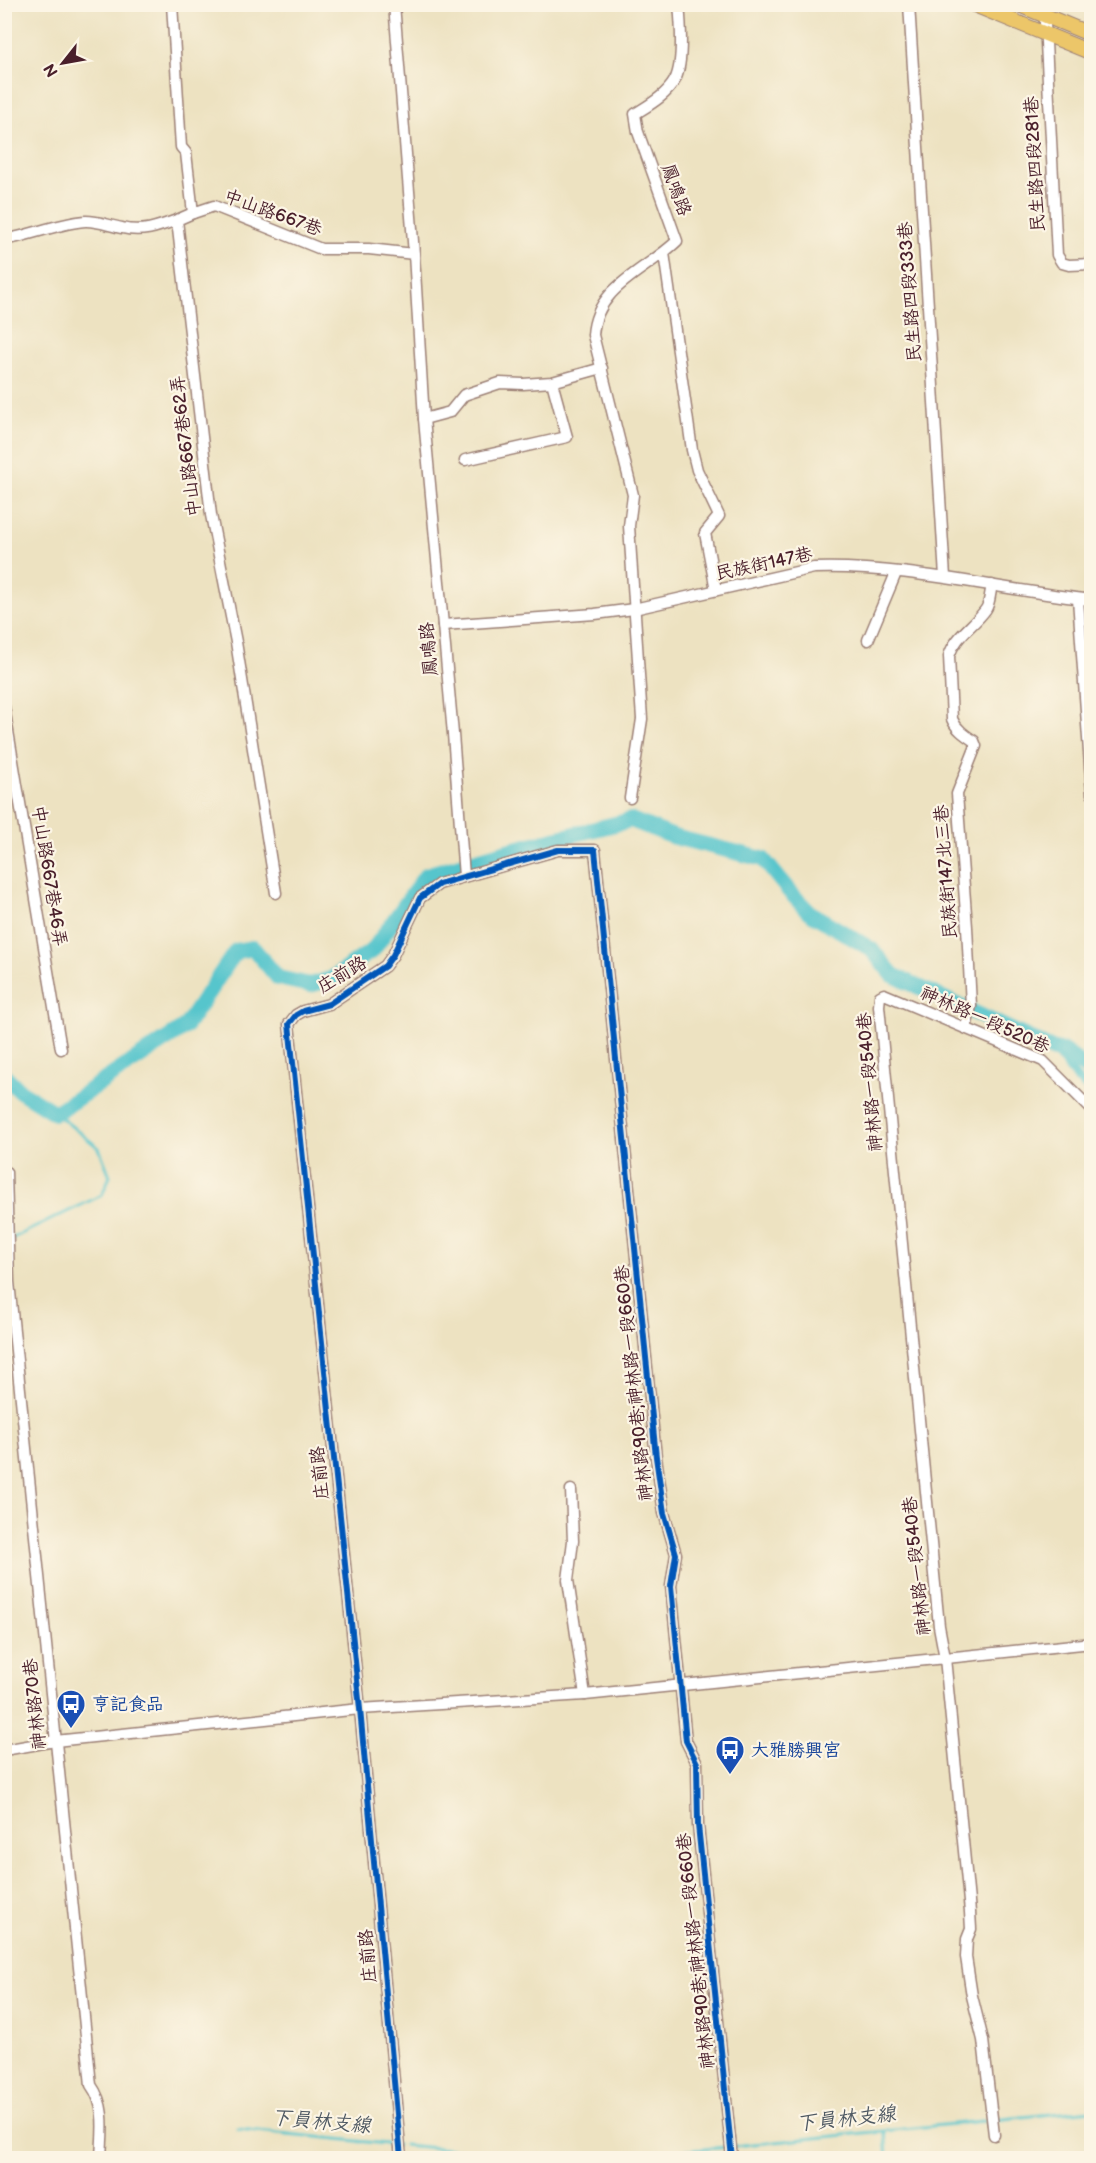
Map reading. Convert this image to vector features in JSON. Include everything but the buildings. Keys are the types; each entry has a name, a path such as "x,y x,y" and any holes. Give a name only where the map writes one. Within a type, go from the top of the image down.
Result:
{"main road":[{"path":"972,4 1092,53"},
{"path":"1017,4 1044,10 1092,35"}],"street":[{"path":"4,237 14,238 84,221 104,222 137,231 151,229 193,213 186,153 181,147 179,130 172,4"},
{"name":"鳳鳴路","path":"394,4 414,254 424,419 464,876"},
{"name":"鳳鳴路","path":"664,253 677,241 638,132 635,114 660,98 675,80 680,60 679,4"},
{"name":"民生路四段333巷","path":"909,4 945,577"},
{"name":"民生路四段281巷","path":"1044,10 1057,255 1062,263 1069,265 1092,264"},
{"name":"中山路667巷","path":"193,213 214,207 321,249 369,249 414,254"},
{"name":"中山路667巷62弄","path":"177,220 211,515 236,642 276,892"},
{"path":"630,798 642,719 630,526 633,495 593,335 599,309 615,287 664,253 692,450 697,470 719,516 705,533 716,590"},
{"path":"424,419 450,412 464,396 500,383 552,382 602,368"},
{"path":"465,460 567,436 552,382"},
{"name":"民族街147巷","path":"443,625 634,609 814,568 841,567 945,577 1092,600"},
{"path":"868,640 896,573"},
{"name":"民族街147北三巷","path":"966,1028 971,1006 968,927 957,794 976,746 974,741 961,732 952,719 949,656 964,632 987,607 992,585"},
{"path":"1078,599 1092,794"},
{"name":"中山路667巷46弄","path":"4,707 61,1049"},
{"name":"神林路90巷;神林路一段660巷","path":"464,876 519,863 558,850 595,850 656,1457 664,1513 676,1554 671,1586 686,1741 698,1763 698,1825 732,2158"},
{"name":"庄前路","path":"401,2158 360,1709 289,1024 296,1015 303,1011 329,1005 385,966 393,955 420,898 439,884 464,876"},
{"name":"神林路一段520巷","path":"884,994 1042,1061 1092,1110"},
{"name":"神林路一段540巷","path":"884,994 880,996 880,1018 940,1638 945,1658 970,1912 971,1929 967,1939 966,1957 972,1996 983,2040 994,2135"},
{"name":"神林路70巷","path":"5,1172 9,1282 91,2085 98,2095 103,2114 101,2158"},
{"path":"571,1490 573,1541 568,1580 585,1695"},
{"path":"4,1749 55,1741 360,1709 585,1695 1092,1643"}],"waterway":[{"path":"4,1075 20,1091 55,1113 185,1027 236,951 253,948 278,978 310,985 331,979 373,950 426,875 511,850 631,820 674,837 763,859 809,912 871,949 893,975 1054,1050 1063,1051 1092,1072"},
{"path":"1054,1050 1077,1079 1092,1092"},
{"path":"11,1239 102,1195 110,1176 99,1148 55,1113"},
{"name":"下員林支線","path":"734,2146 1092,2110"},
{"name":"下員林支線","path":"238,2129 397,2145"},
{"path":"885,2132 887,2158"},
{"name":"下員林支線","path":"404,2145 545,2158"},
{"name":"下員林支線","path":"604,2158 728,2147"}],"cycle path":[{"path":"401,2158 360,1709 289,1024 296,1015 329,1004 385,966 393,955 420,898 439,884 558,850 595,850 656,1457 664,1513 676,1554 671,1586 686,1741 697,1763 698,1825 732,2158"}],"place":[{"name":"亨記食品","path":"71,1730"},
{"name":"大雅勝興宮","path":"730,1776"}]}
